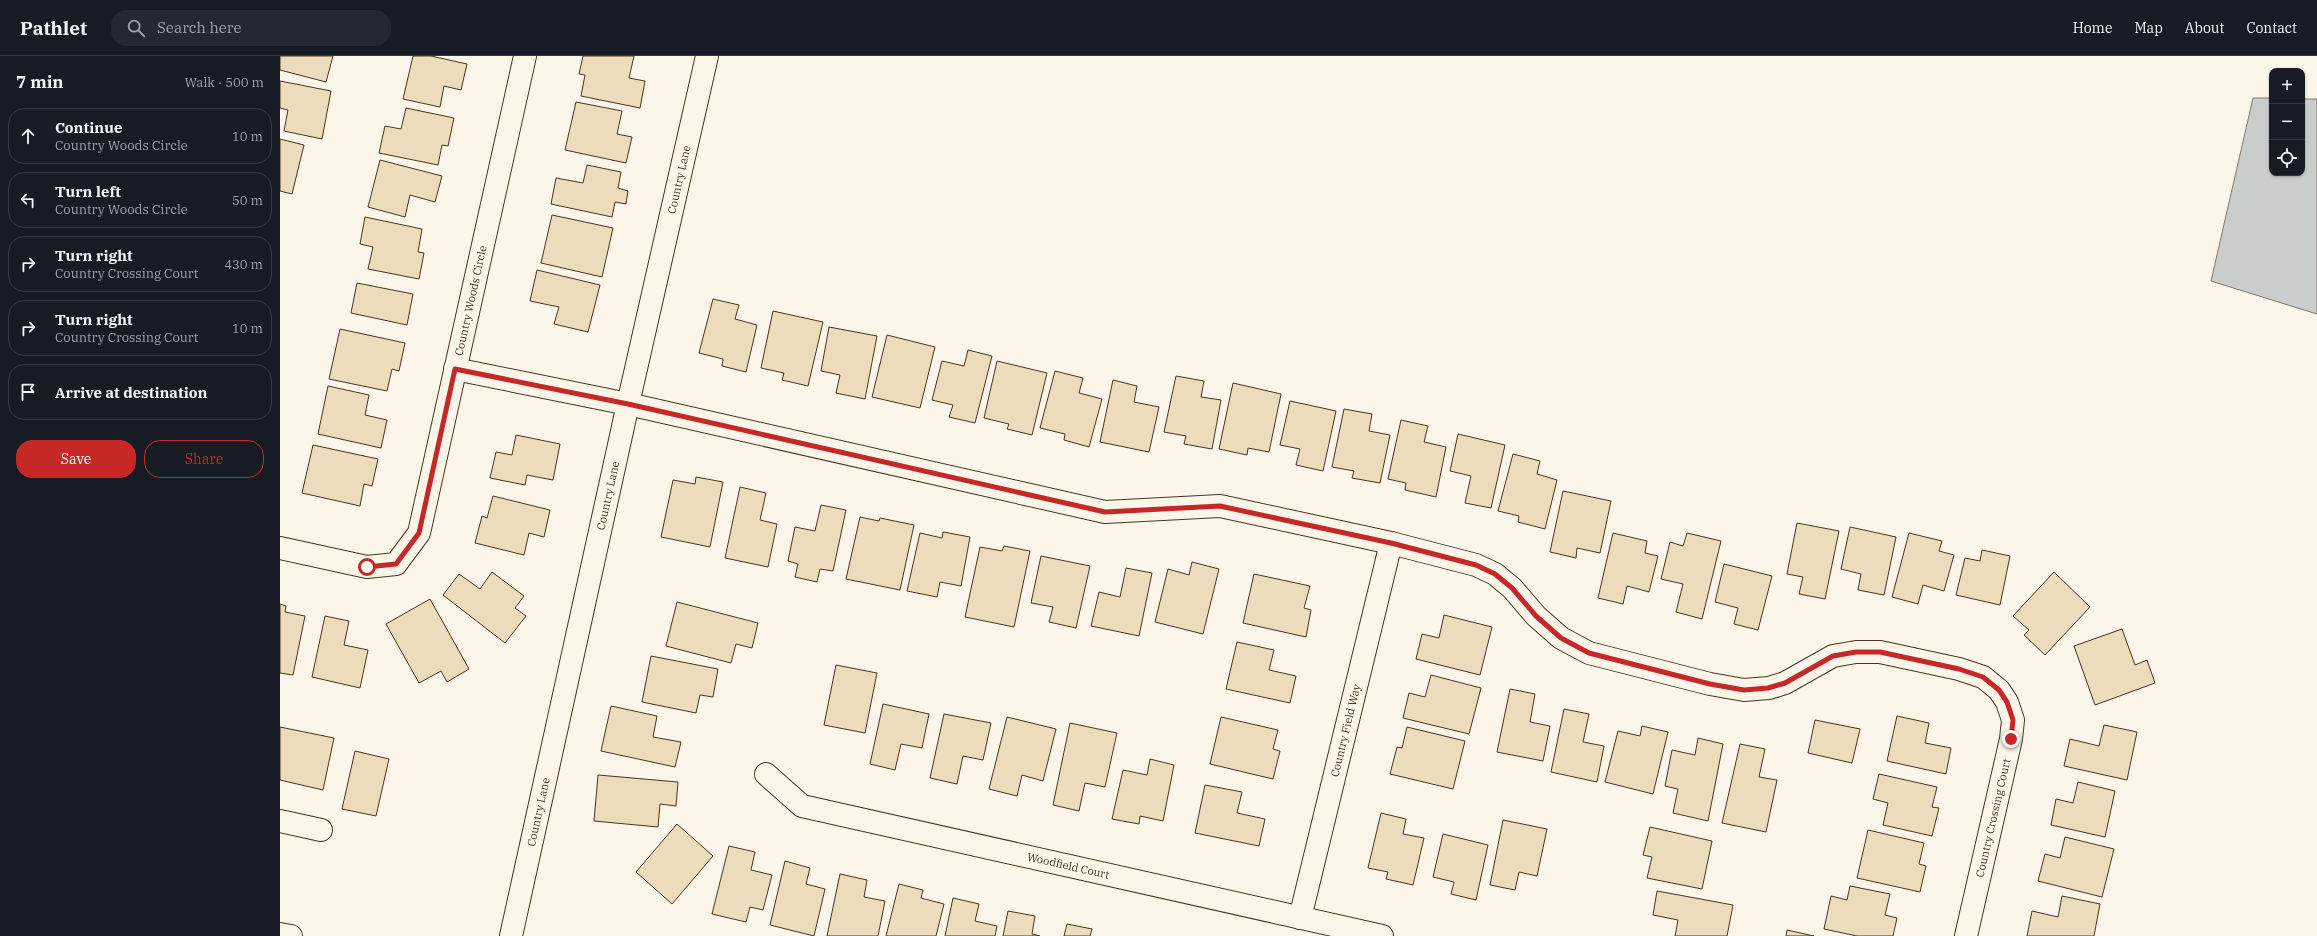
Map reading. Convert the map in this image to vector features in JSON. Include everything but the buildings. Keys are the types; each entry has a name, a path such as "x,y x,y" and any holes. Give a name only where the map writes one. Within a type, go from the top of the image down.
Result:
{"street":[{"name":"Country Woods Circle","path":"280,548 367,567 396,564 419,533 525,56"},
{"name":"Country Lane","path":"511,936 628,404 707,56"},
{"name":"Country Crossing Court","path":"455,369 628,404 1105,512 1220,506 1391,543 1476,565 1495,574 1512,588 1536,616 1561,638 1589,653 1710,684 1744,690 1768,688 1785,683 1833,656 1856,652 1880,652 1959,669 1983,677 1999,690 2007,702 2013,720 2011,739 1966,936"},
{"name":"Country Field Way","path":"1300,918 1391,543"},
{"name":"Woodfield Court","path":"766,774 802,806 1382,936"},
{"path":"280,821 321,830"},
{"path":"280,934 291,936"}],"shaded area":[{"path":"2253,98 2269,98 2269,176 2305,176 2305,99 2317,99 2317,314 2211,281"}],"route":[{"path":"367,567 396,564 419,533 455,369 628,404 1105,512 1220,506 1391,543 1476,565 1495,574 1512,588 1536,616 1561,638 1589,653 1710,684 1744,690 1768,688 1785,683 1833,656 1856,652 1880,652 1959,669 1983,677 1999,690 2007,702 2013,720 2011,739"}]}
